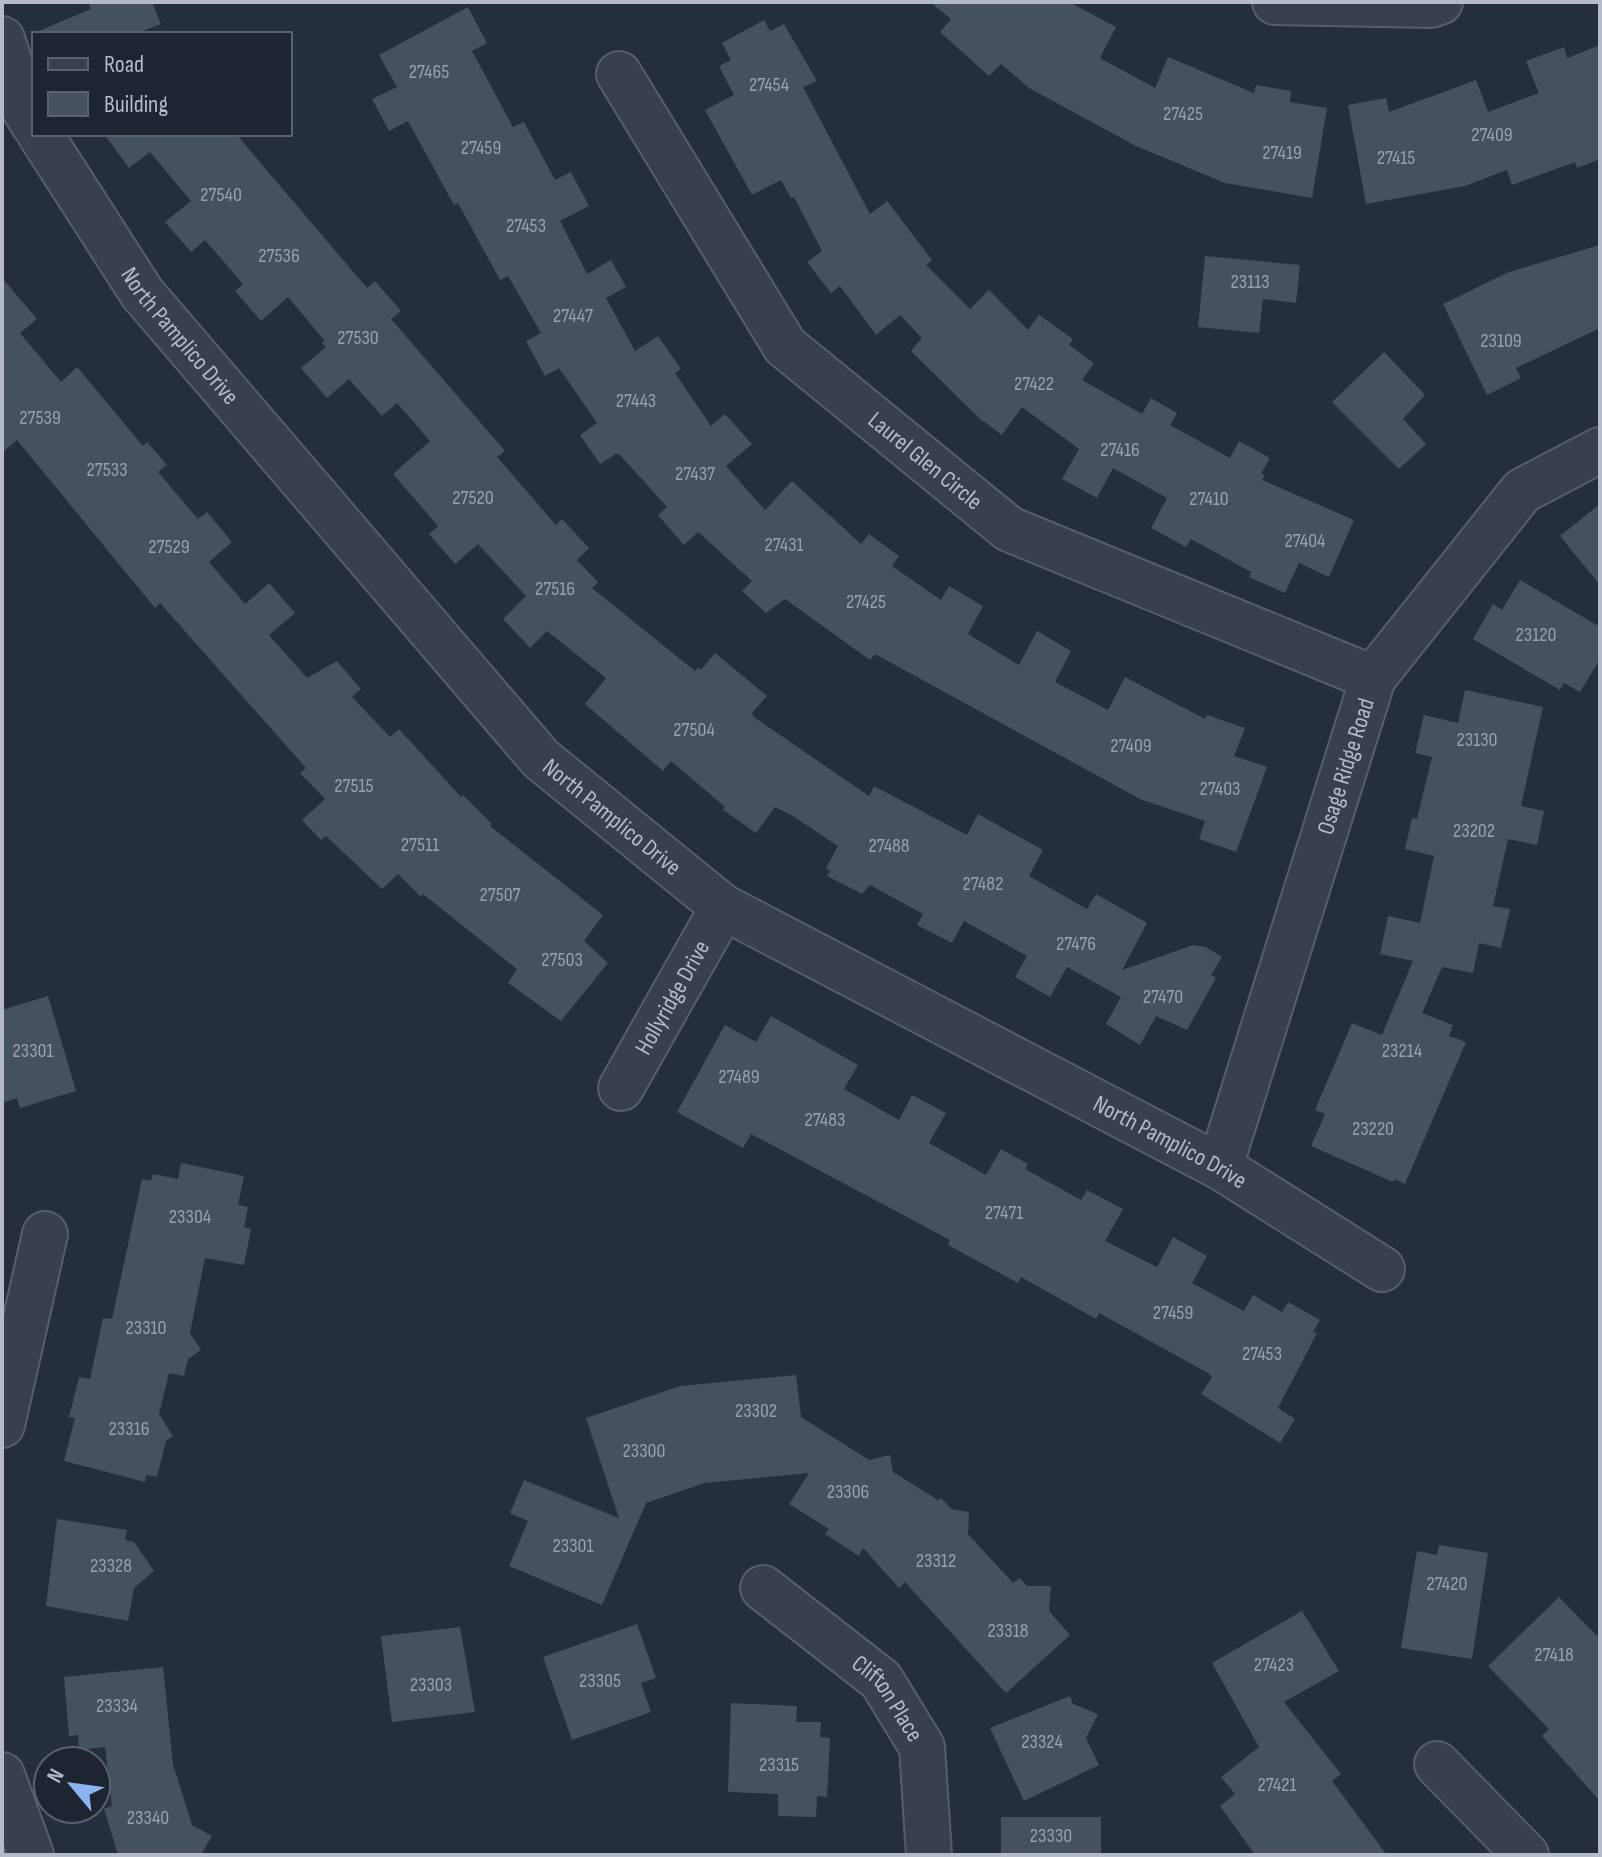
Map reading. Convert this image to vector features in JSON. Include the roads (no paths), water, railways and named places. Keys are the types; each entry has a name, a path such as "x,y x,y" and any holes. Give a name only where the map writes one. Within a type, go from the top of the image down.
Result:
{"street":[{"path":"1275,2 1431,5 1440,2"},
{"path":"2,39 25,110 32,122"},
{"name":"Laurel Glen Circle","path":"619,74 785,346 1009,529 1373,678"},
{"name":"North Pamplico Drive","path":"41,136 142,293 541,759 723,907 1220,1167 1382,1269"},
{"name":"Osage Ridge Road","path":"1220,1167 1373,678 1522,491 1600,450"},
{"name":"Hollyridge Drive","path":"621,1088 723,907"},
{"path":"2,1425 45,1234"},
{"name":"Clifton Place","path":"763,1588 881,1680 922,1747 929,1855"},
{"path":"1437,1764 1526,1855"},
{"path":"2,1775 31,1855"}]}
